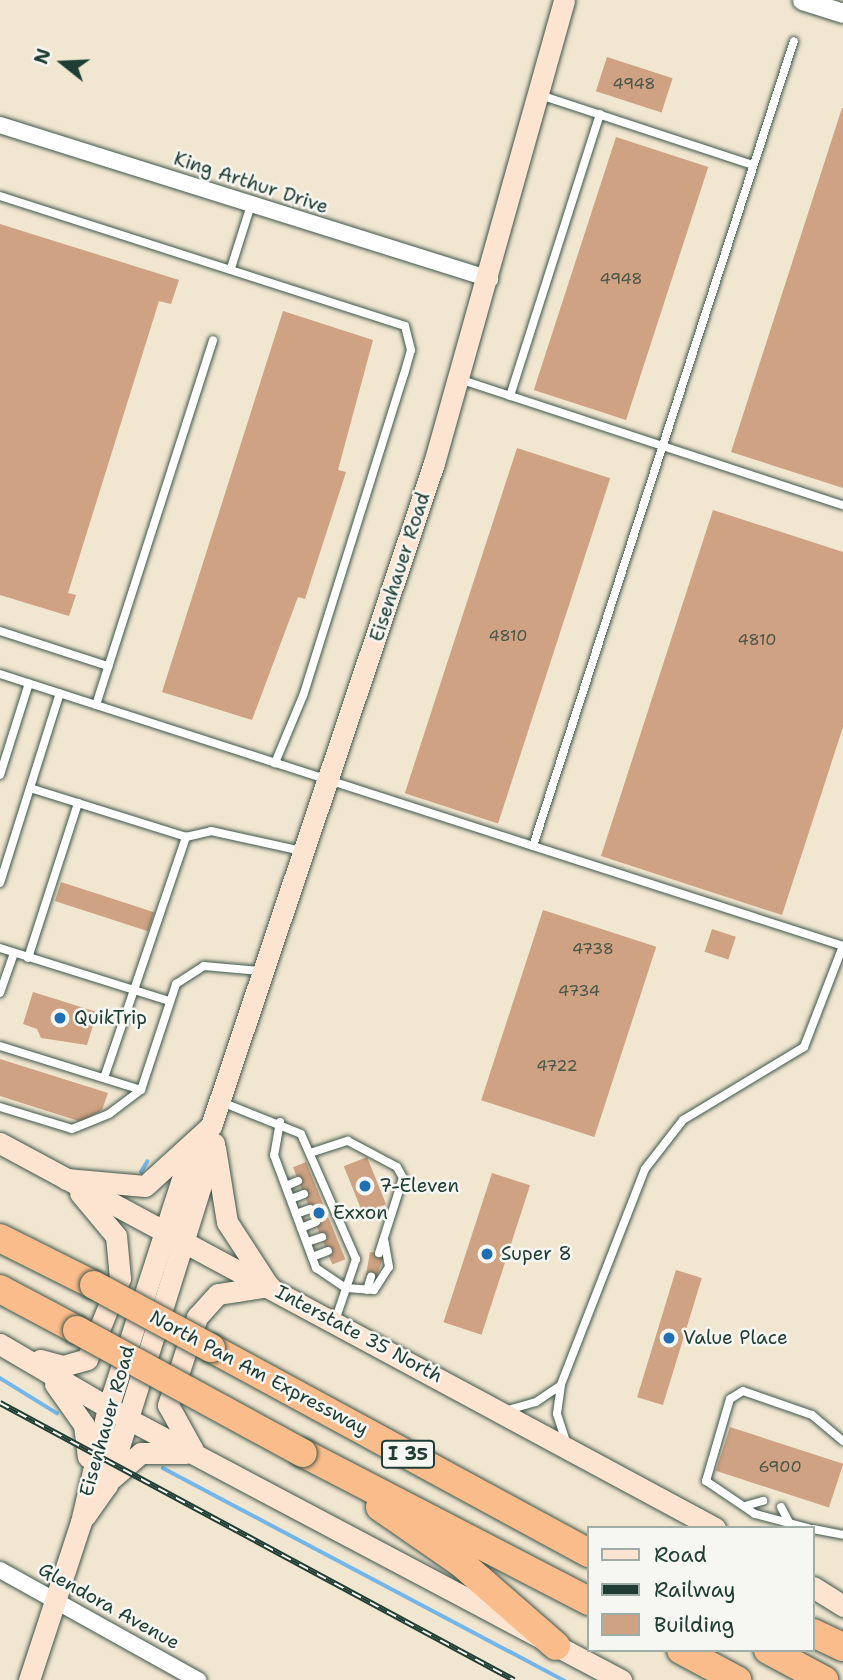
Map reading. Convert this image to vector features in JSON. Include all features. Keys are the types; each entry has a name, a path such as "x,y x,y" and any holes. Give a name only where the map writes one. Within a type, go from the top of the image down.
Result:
{"highway":[{"path":"0,1223 87,1281"},
{"name":"North Pan Am Expressway","path":"0,1238 87,1281 588,1552"},
{"name":"I 35","path":"0,1289 303,1453 588,1600"},
{"path":"219,1352 376,1420 588,1530"},
{"path":"303,1453 461,1563 556,1646"},
{"path":"815,1634 843,1647"},
{"path":"685,1652 737,1680"},
{"path":"772,1652 824,1680"}],"main road":[{"name":"Eisenhauer Road","path":"97,1480 108,1408 165,1232 206,1137 264,972 459,379 489,279 564,0"},
{"path":"547,58 577,0"},
{"name":"Eisenhauer Road","path":"29,1680 81,1522 97,1480 128,1419 187,1244 206,1137"},
{"path":"66,1179 145,1186 206,1137 227,1223 269,1286 218,1294 197,1317 168,1405 196,1454"},
{"name":"Interstate 35 North","path":"0,1143 503,1410 711,1526"},
{"path":"8,1348 63,1367 87,1359 120,1278 116,1236 66,1179"},
{"path":"8,1348 128,1419 621,1680"},
{"path":"8,1348 74,1403 89,1442 97,1480 141,1453 196,1454"},
{"path":"815,1588 842,1603"}],"street":[{"path":"802,0 843,13"},
{"name":"King Arthur Drive","path":"0,125 489,279"},
{"name":"Glendora Avenue","path":"0,1570 198,1680"}],"lane":[{"path":"533,846 794,41"},
{"path":"537,94 753,165"},
{"path":"510,396 600,114"},
{"path":"0,196 391,319 405,327 411,349 303,696 275,764"},
{"path":"231,268 251,205"},
{"path":"96,705 213,340"},
{"path":"459,379 843,505"},
{"path":"0,631 108,666"},
{"path":"0,674 843,946 804,1047 683,1120 662,1141 645,1169 561,1385 557,1414 567,1445"},
{"path":"0,775 29,683"},
{"path":"0,883 60,693"},
{"path":"30,788 186,837 211,831 305,851"},
{"path":"28,958 78,803"},
{"path":"104,1078 137,992 186,837"},
{"path":"0,948 166,1000"},
{"path":"0,993 14,953"},
{"path":"0,1107 72,1129 109,1114 141,1090 166,1000 188,972 204,966 264,972"},
{"path":"0,1046 141,1090"},
{"path":"219,1101 280,1122 301,1134 345,1245 356,1259 335,1321"},
{"path":"280,1122 274,1155 316,1268 346,1288 367,1290 381,1287 389,1267 384,1240"},
{"path":"310,1153 348,1141 397,1167 403,1178 379,1253"},
{"path":"286,1186 298,1181"},
{"path":"291,1199 304,1194"},
{"path":"296,1214 310,1209"},
{"path":"302,1228 316,1222"},
{"path":"307,1242 322,1237"},
{"path":"312,1257 328,1251"},
{"path":"367,1290 371,1276"},
{"path":"503,1410 536,1402 561,1385"},
{"path":"799,1526 744,1506 706,1481 704,1471 736,1392 812,1415 843,1441"},
{"path":"744,1506 763,1501"},
{"path":"781,1507 790,1524"},
{"path":"815,1529 843,1535"}],"building":[{"path":"607,57 673,78 661,113 596,91"},
{"path":"843,108 843,488 731,452"},
{"path":"616,137 708,167 626,420 534,390"},
{"path":"0,224 179,280 171,304 159,301 68,593 76,595 69,616 0,595"},
{"path":"283,311 373,340 338,470 346,472 305,599 298,597 252,720 162,692"},
{"path":"517,448 610,478 498,824 405,793"},
{"path":"713,510 843,552 843,727 782,915 601,856"},
{"path":"61,882 154,912 148,931 55,901"},
{"path":"543,910 656,947 594,1137 481,1100"},
{"path":"712,929 736,937 728,960 705,952"},
{"name":"QuikTrip","path":"33,992 97,1012 87,1045 41,1038 37,1029 23,1024"},
{"name":"QuikTrip","path":"0,1059 108,1093 102,1110 82,1122 0,1096"},
{"name":"7-Eleven","path":"367,1157 386,1204 363,1214 344,1166"},
{"name":"Exxon","path":"306,1162 345,1259 332,1265 293,1167"},
{"name":"Super 8","path":"492,1173 530,1185 482,1335 443,1322"},
{"path":"370,1252 384,1255 376,1278 366,1275"},
{"name":"Value Place","path":"676,1270 702,1278 663,1405 637,1397"},
{"path":"730,1427 843,1464 829,1508 716,1471"}],"waterway":[{"path":"141,1172 147,1162"},
{"path":"0,1378 57,1413"},
{"path":"163,1468 564,1680"}],"railway":[{"path":"0,1403 514,1680"}],"place":[{"name":"QuikTrip","path":"60,1018"},
{"name":"7-Eleven","path":"365,1186"},
{"name":"Exxon","path":"319,1213"},
{"name":"Super 8","path":"487,1254"},
{"name":"Value Place","path":"669,1338"}]}
